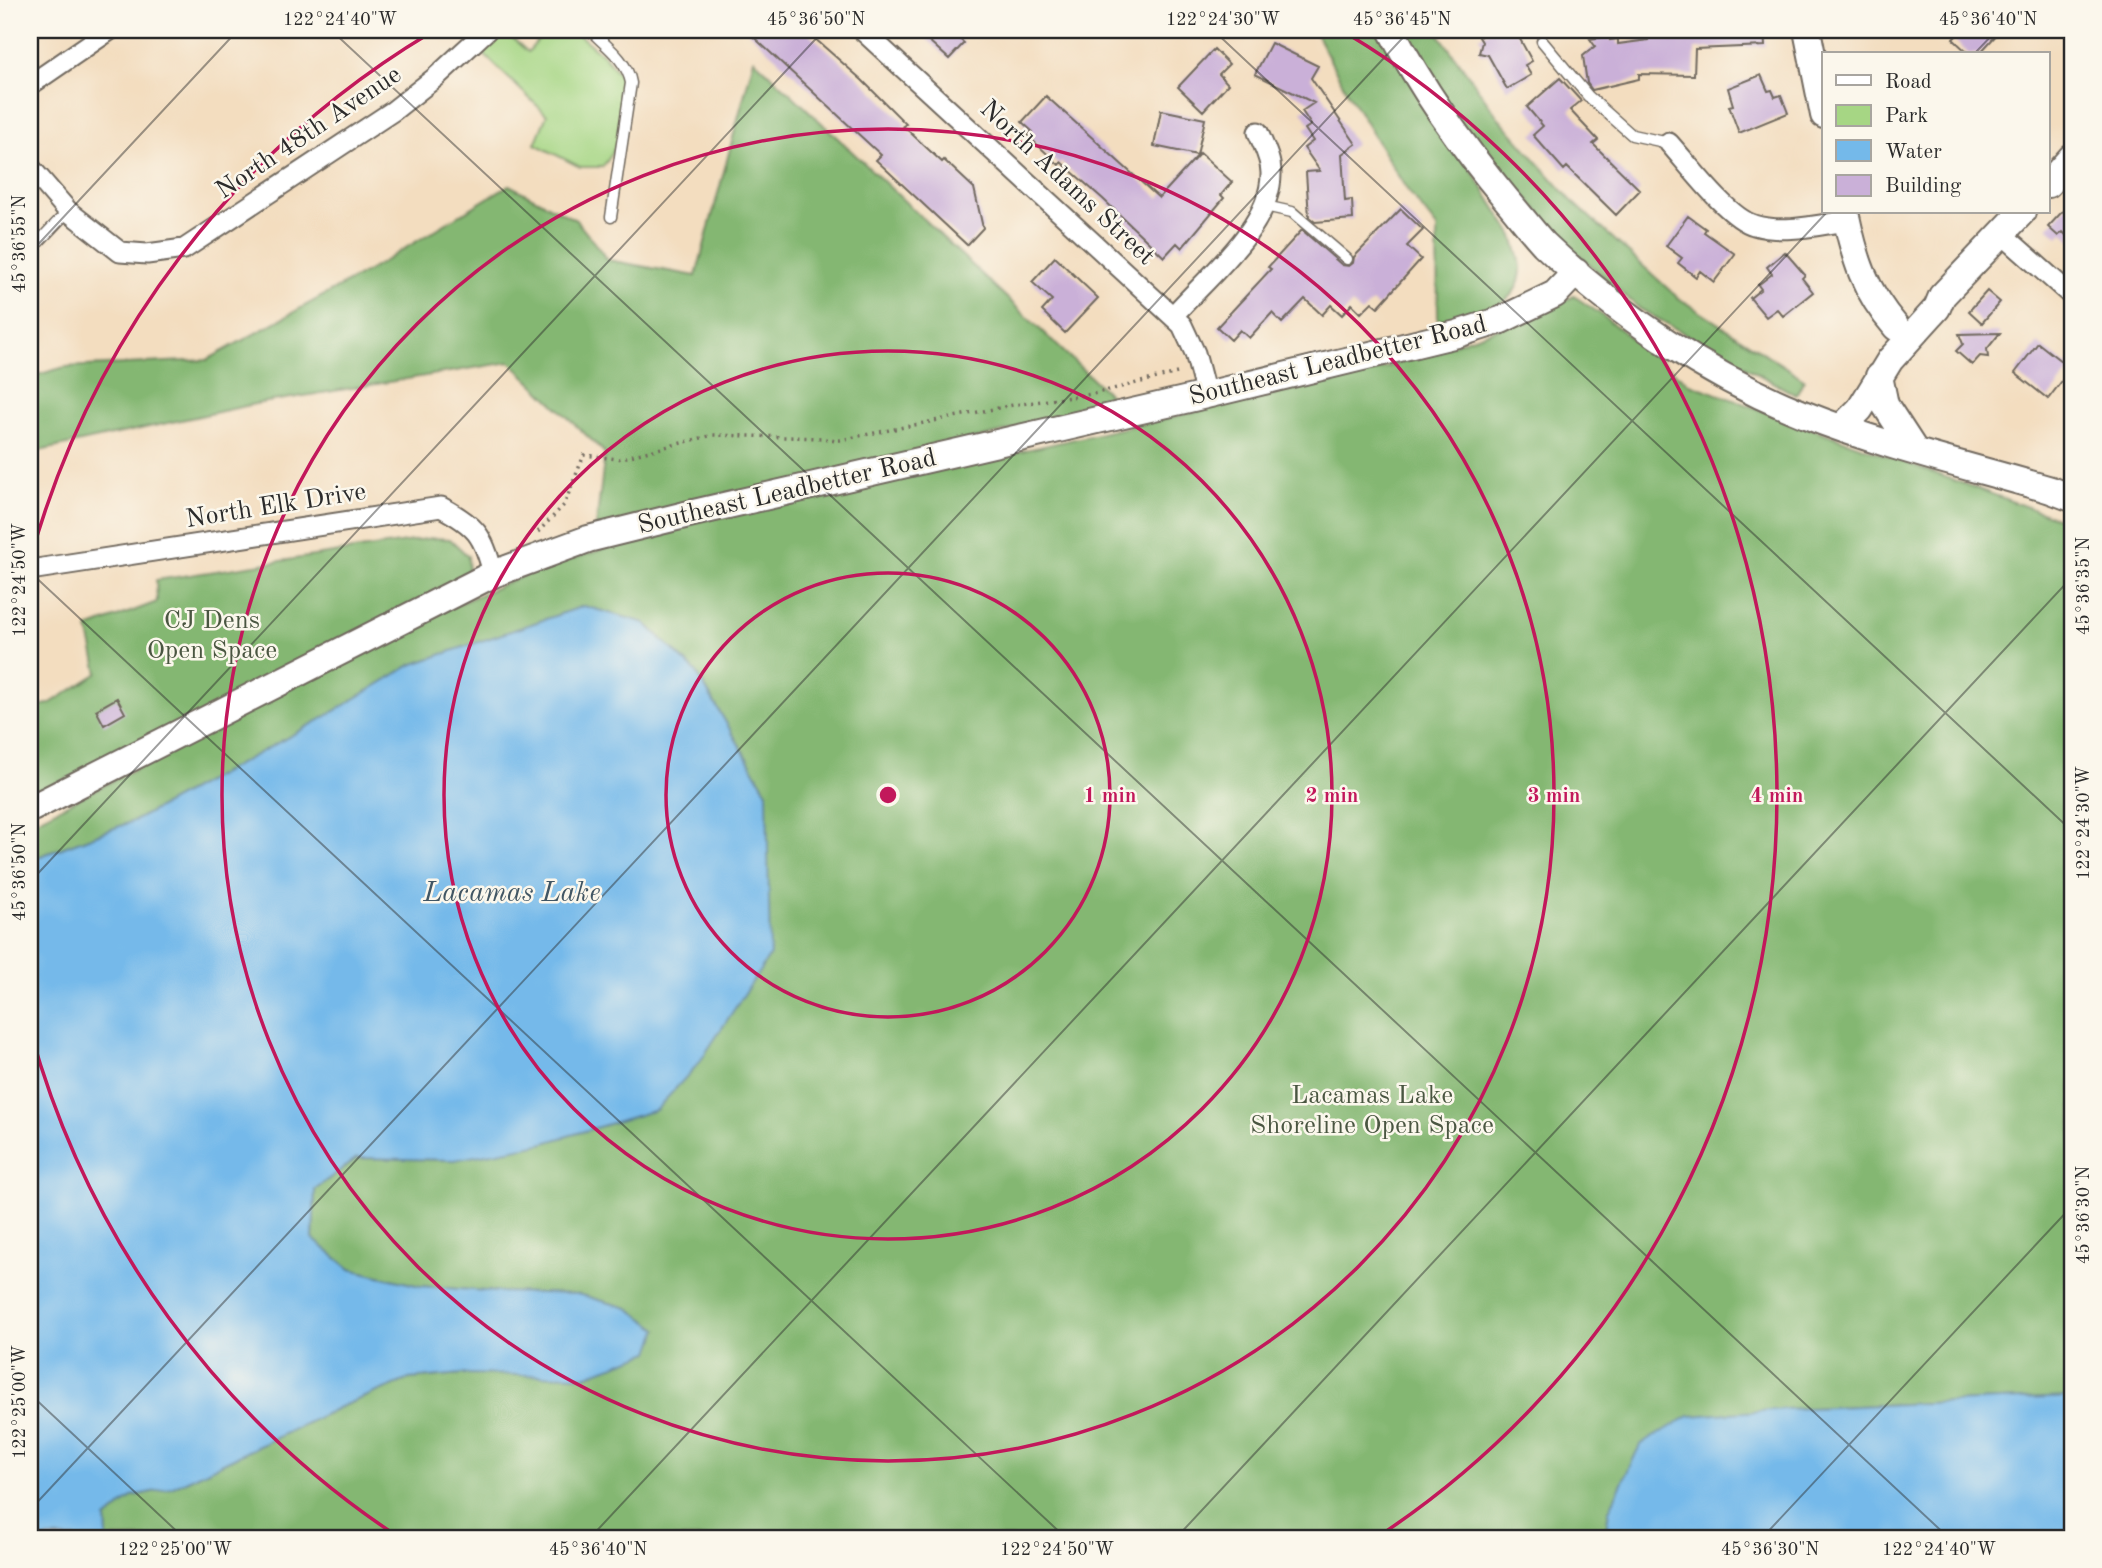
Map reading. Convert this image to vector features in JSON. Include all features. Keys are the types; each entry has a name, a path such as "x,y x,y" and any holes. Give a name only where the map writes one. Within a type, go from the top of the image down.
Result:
{"street":[{"path":"30,85 110,30"},
{"name":"North 48th Avenue","path":"30,167 68,211 120,252 147,254 184,249 381,119 436,77 487,30"},
{"name":"North Adams Street","path":"862,30 1173,316 1187,333 1206,395"},
{"path":"1391,30 1425,92 1461,143 1542,242 1664,341 1707,367 1780,404 1841,428 2072,498"},
{"path":"1807,30 1822,104"},
{"path":"1173,316 1250,232 1265,206 1271,172 1270,160 1258,132"},
{"path":"1669,143 1721,201 1751,225 1776,228 1846,217 1865,283 1874,300 1896,327"},
{"path":"2050,182 2072,157"},
{"path":"1841,428 1860,409 1899,348 1937,308 1942,296 2020,214"},
{"path":"2002,234 2072,296"},
{"name":"Southeast Leadbetter Road","path":"30,809 492,574 536,557 588,539 689,514 1414,346 1478,328 1555,294 1576,272"},
{"path":"1841,428 1845,402 1867,365 1896,327 1930,301 1942,296"},
{"path":"1879,376 1885,405 1914,451"},
{"name":"North Elk Drive","path":"30,570 441,507 467,521 487,548 492,574"}],"lane":[{"path":"590,30 620,58 629,71 631,83 611,217"},
{"path":"1542,41 1588,96 1632,135 1669,143"},
{"path":"1265,206 1292,212 1347,259"},
{"path":"30,251 68,211"}],"path":[{"path":"536,557 534,537 564,505 584,455 618,459 713,435 824,438 835,441 1013,405 1093,394 1199,367"}],"green space":[{"path":"487,30 503,30 528,52 547,30 573,30 604,56 625,81 618,138 602,167 580,167 535,144 547,115 472,43"},
{"path":"1314,30 1383,30 1513,236 1521,269 1512,294 1502,302 1478,313 1438,320 1437,228 1405,187 1346,90"},
{"path":"1401,30 1436,30 1498,117 1570,199 1677,297 1804,379 1796,395 1640,309 1578,254 1485,153 1440,97"},
{"path":"754,59 1118,403 595,535 605,453 510,362 255,404 30,453 30,377 65,367 207,360 368,271 509,185 576,220 608,260 696,276"},
{"name":"Lacamas Lake Shoreline Open Space","path":"1574,296 1690,384 2072,521 2072,1397 1786,1409 1609,1510 1605,1538 107,1538 106,1519 133,1496 171,1488 342,1406 409,1379 462,1374 658,1329 628,1308 577,1294 420,1286 350,1269 313,1239 315,1189 357,1158 454,1160 767,792 696,672 645,623 584,606 411,665 318,721 136,820 30,860 30,823 405,627 537,570 737,507 787,504 1376,371 1540,314"},
{"name":"CJ Dens Open Space","path":"432,538 450,539 468,556 469,579 116,759 30,794 30,707 49,704 98,673 88,628 157,602 156,580"}],"water":[{"name":"Lacamas Lake","path":"584,606 645,623 696,672 767,792 770,955 699,1063 656,1110 541,1144 454,1160 357,1158 315,1189 313,1239 350,1269 420,1286 577,1294 628,1308 658,1329 650,1352 585,1376 462,1374 409,1379 342,1406 171,1488 133,1496 106,1519 107,1538 30,1538 30,860 136,820 318,721 411,665"},
{"path":"2072,1397 2072,1538 1605,1538 1609,1510 1640,1445 1689,1416 1786,1409"}],"building":[{"path":"746,30 805,30 862,80 906,124 903,126 974,188 983,228 967,245 876,160 881,155"},
{"path":"917,30 949,30 964,43 949,59"},
{"path":"1491,30 1515,30 1532,61 1525,65 1531,75 1507,89 1488,55 1479,53 1482,42 1479,37"},
{"path":"1648,30 1764,30 1765,46 1695,49 1694,75 1639,74 1639,79 1592,90 1587,83 1583,56 1595,46 1590,39 1610,36 1610,40 1618,39 1618,44 1648,40"},
{"path":"1962,30 2001,30 1981,52 1967,52 1953,39"},
{"path":"1271,43 1318,66 1311,78 1356,144 1342,154 1345,201 1352,200 1353,219 1315,222 1309,217 1306,172 1320,171 1304,148 1313,141 1305,129 1311,125 1302,111 1314,103 1255,74"},
{"path":"1214,49 1229,64 1219,74 1228,84 1203,111 1178,87"},
{"path":"1761,75 1768,91 1772,90 1775,97 1781,95 1788,113 1739,133 1729,106 1733,105 1728,88"},
{"path":"1560,78 1581,101 1570,110 1598,140 1593,144 1640,190 1616,215 1567,167 1564,170 1533,135 1543,126 1527,107"},
{"path":"1046,96 1159,198 1200,153 1232,182 1221,195 1224,198 1182,248 1177,243 1164,257 1103,199 1061,162 1059,165 1028,136 1032,131 1022,122"},
{"path":"1161,110 1205,119 1197,155 1154,146"},
{"path":"2072,201 2072,241 2063,232 2058,236 2048,227"},
{"path":"1401,209 1423,230 1407,246 1421,259 1378,307 1372,302 1361,313 1352,304 1342,315 1331,305 1322,315 1305,299 1282,323 1272,313 1249,338 1240,330 1231,340 1217,327 1271,269 1268,267 1302,230 1342,265 1349,266 1354,257"},
{"path":"1688,216 1706,229 1704,232 1735,254 1714,282 1700,271 1696,277 1678,263 1682,258 1666,246"},
{"path":"1785,252 1805,275 1802,278 1813,292 1783,316 1777,309 1766,317 1750,298 1761,289 1758,285 1772,274 1767,267"},
{"path":"1055,257 1098,298 1065,333 1042,311 1052,300 1032,282"},
{"path":"1987,291 2000,302 1982,323 1969,311"},
{"path":"2000,333 1987,349 1988,357 1980,356 1972,365 1956,351 1963,344 1959,334"},
{"path":"2038,343 2071,369 2048,399 2015,373"},
{"path":"117,698 125,713 104,725 96,710"}]}
